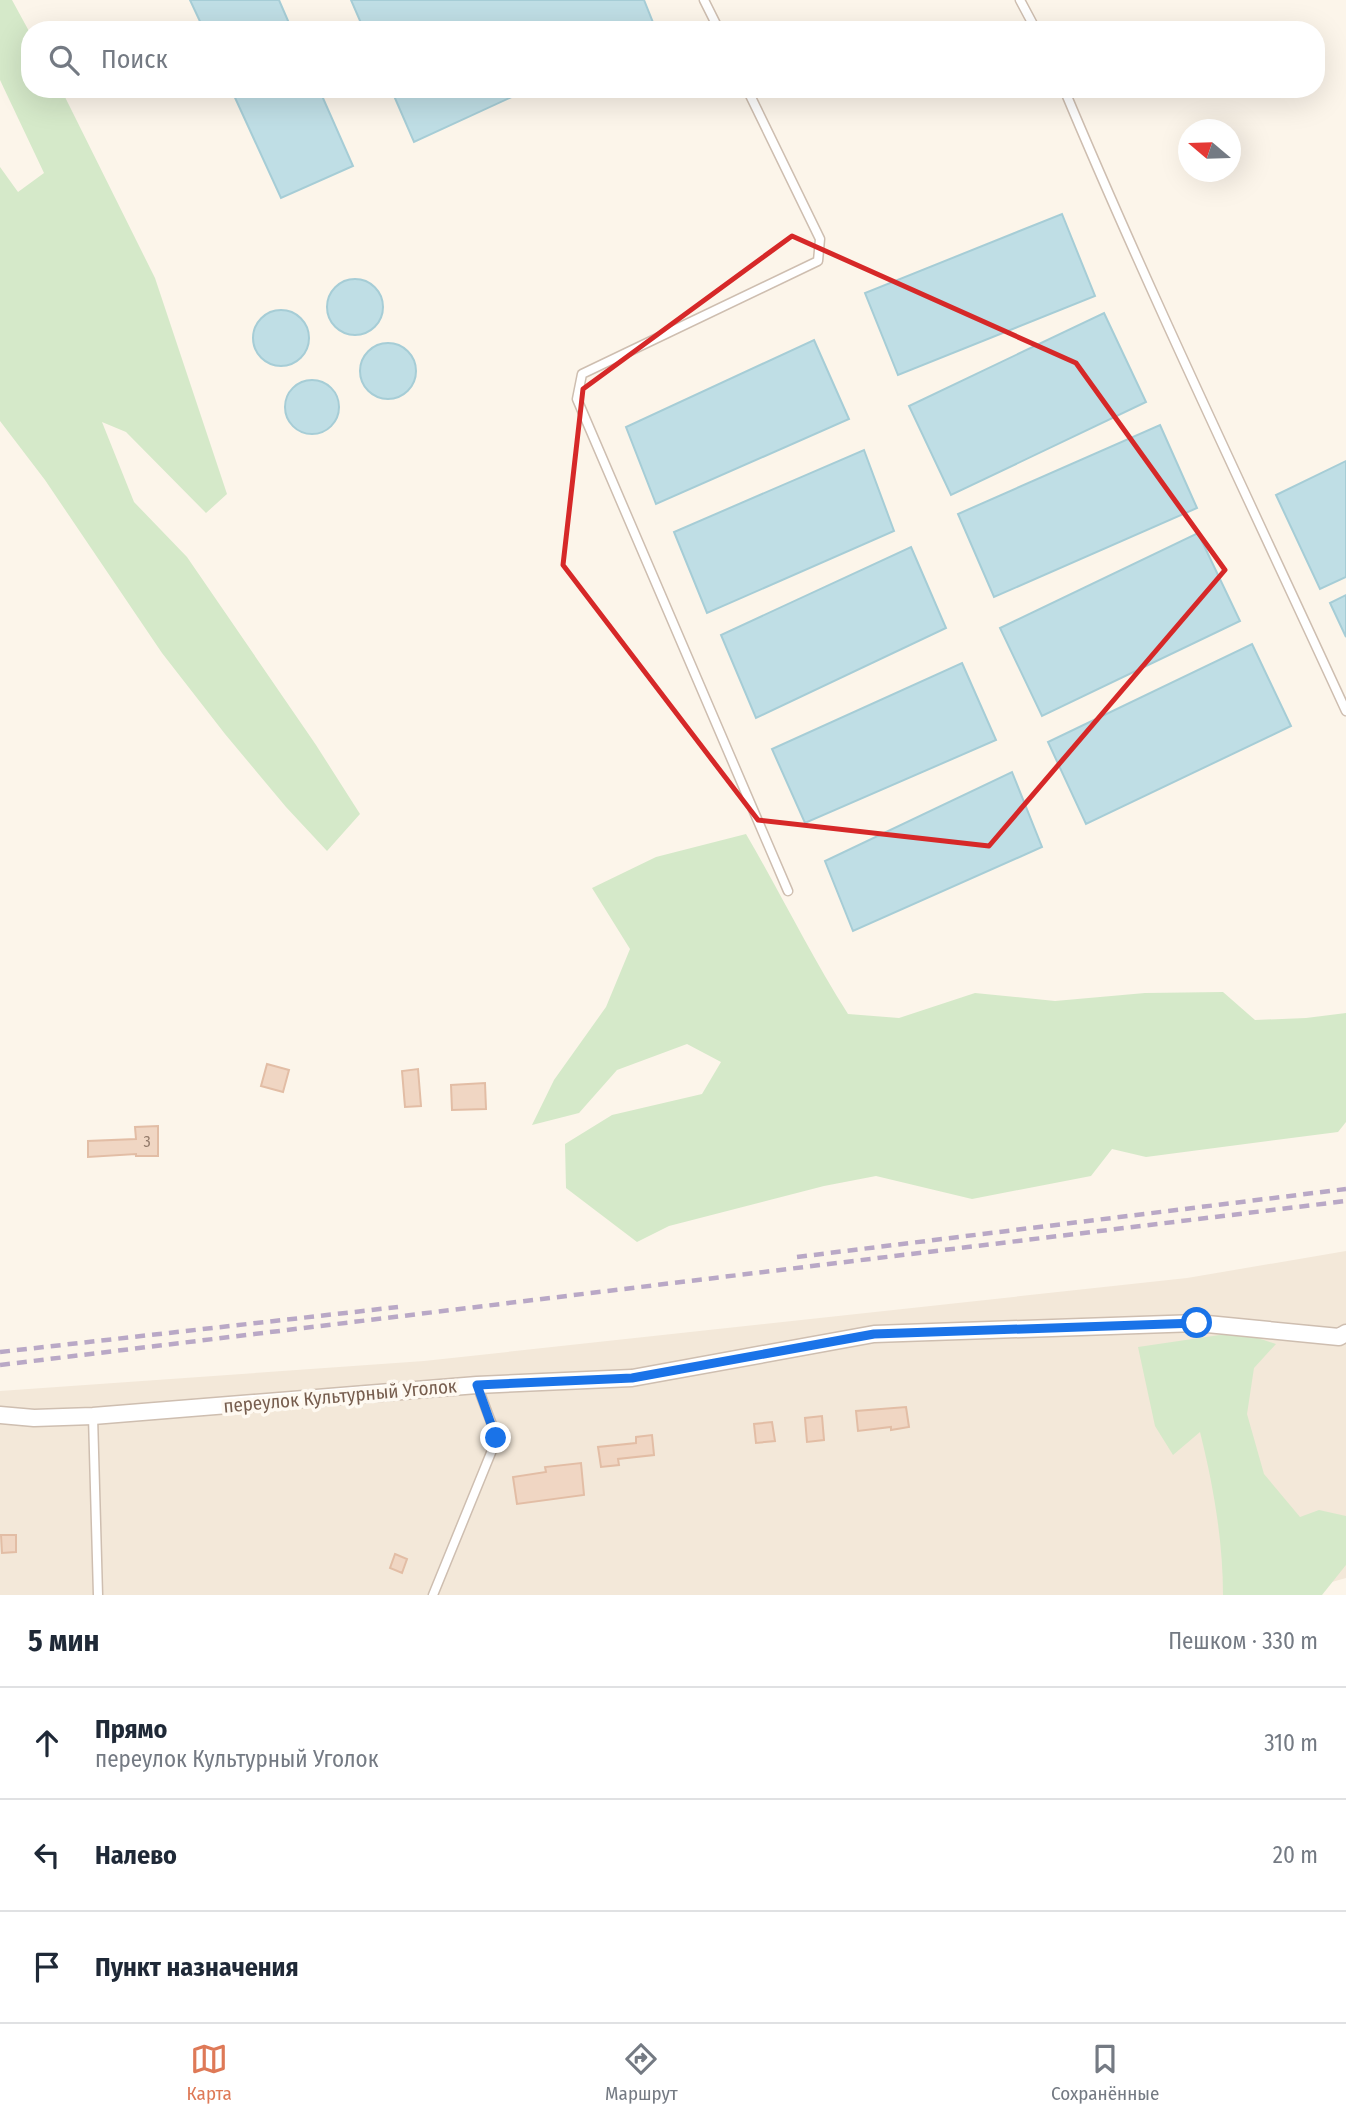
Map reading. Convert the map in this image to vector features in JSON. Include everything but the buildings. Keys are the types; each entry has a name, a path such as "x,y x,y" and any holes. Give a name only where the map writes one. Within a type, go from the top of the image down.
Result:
{"street":[{"name":"переулок Культурный Уголок","path":"0,1415 34,1418 93,1416 477,1385 632,1378 874,1334 1197,1323 1339,1337 1346,1333"}],"lane":[{"path":"704,0 714,21"},
{"path":"1020,0 1031,21"},
{"path":"751,98 820,239 818,261 582,374 577,399 788,891"},
{"path":"1068,98 1174,341 1346,711"},
{"path":"433,1595 496,1438 477,1385"},
{"path":"93,1416 98,1595"}],"highlighted area":[{"path":"792,236 1076,363 1225,570 989,846 758,820 563,565 583,389"}],"shaded area":[{"path":"1346,1251 1346,1578 1286,1595 0,1595 0,1391 424,1361 1187,1278"}],"green space":[{"path":"0,0 12,0 23,21 21,21 21,98 65,98 155,278 227,494 206,513 126,432 102,422 134,502 187,557 360,814 327,851 225,734 162,653 45,480 0,421 0,167 18,192 44,173 0,80"},
{"path":"746,834 848,1014 899,1018 975,993 1055,1001 1145,993 1223,992 1255,1020 1346,1013 1346,1122 1338,1132 1146,1157 1112,1149 1091,1176 972,1199 876,1176 824,1186 669,1226 637,1242 566,1188 565,1144 612,1115 702,1094 721,1062 687,1044 617,1070 579,1113 532,1125 554,1080 606,1007 630,949 592,888 656,857"},
{"path":"1240,1332 1276,1344 1254,1368 1247,1414 1264,1474 1300,1517 1319,1510 1346,1516 1346,1565 1322,1595 1223,1595 1216,1512 1200,1432 1173,1455 1155,1426 1138,1347"}],"water":[{"path":"190,0 279,0 288,21 200,21"},
{"path":"351,0 644,0 652,21 360,21"},
{"path":"235,98 323,98 353,166 281,198"},
{"path":"395,98 509,98 414,142"},
{"path":"1062,214 1095,296 898,375 865,293"},
{"path":"355,279 366,281 375,287 381,296 381,318 375,327 366,333 355,335 344,333 335,327 329,318 327,307 329,296 335,287 344,281"},
{"path":"281,310 292,312 301,318 307,327 307,349 301,358 292,364 281,366 270,364 261,358 255,349 253,338 255,327 261,318 270,312"},
{"path":"1104,313 1146,402 951,495 909,406"},
{"path":"814,340 849,419 656,504 626,427"},
{"path":"388,343 399,345 408,351 414,360 414,382 408,391 399,397 388,399 377,397 368,391 362,382 360,371 362,360 368,351 377,345"},
{"path":"312,380 331,388 339,407 331,426 312,434 293,426 285,407 293,388"},
{"path":"1160,425 1197,508 994,597 958,514"},
{"path":"864,450 894,531 707,613 674,532"},
{"path":"1346,461 1346,577 1320,589 1276,495"},
{"path":"1198,533 1240,621 1042,716 1000,628"},
{"path":"911,547 946,628 756,718 721,635"},
{"path":"1346,595 1346,637 1330,603"},
{"path":"1252,644 1291,726 1086,824 1048,742"},
{"path":"962,663 996,740 805,823 772,749"},
{"path":"1012,772 1042,847 853,931 825,861"}],"railway":[{"path":"797,1257 1346,1189"},
{"path":"0,1365 1346,1201"},
{"path":"0,1352 398,1307"}],"route":[{"path":"496,1438 477,1385 632,1378 874,1334 1197,1323"}]}
